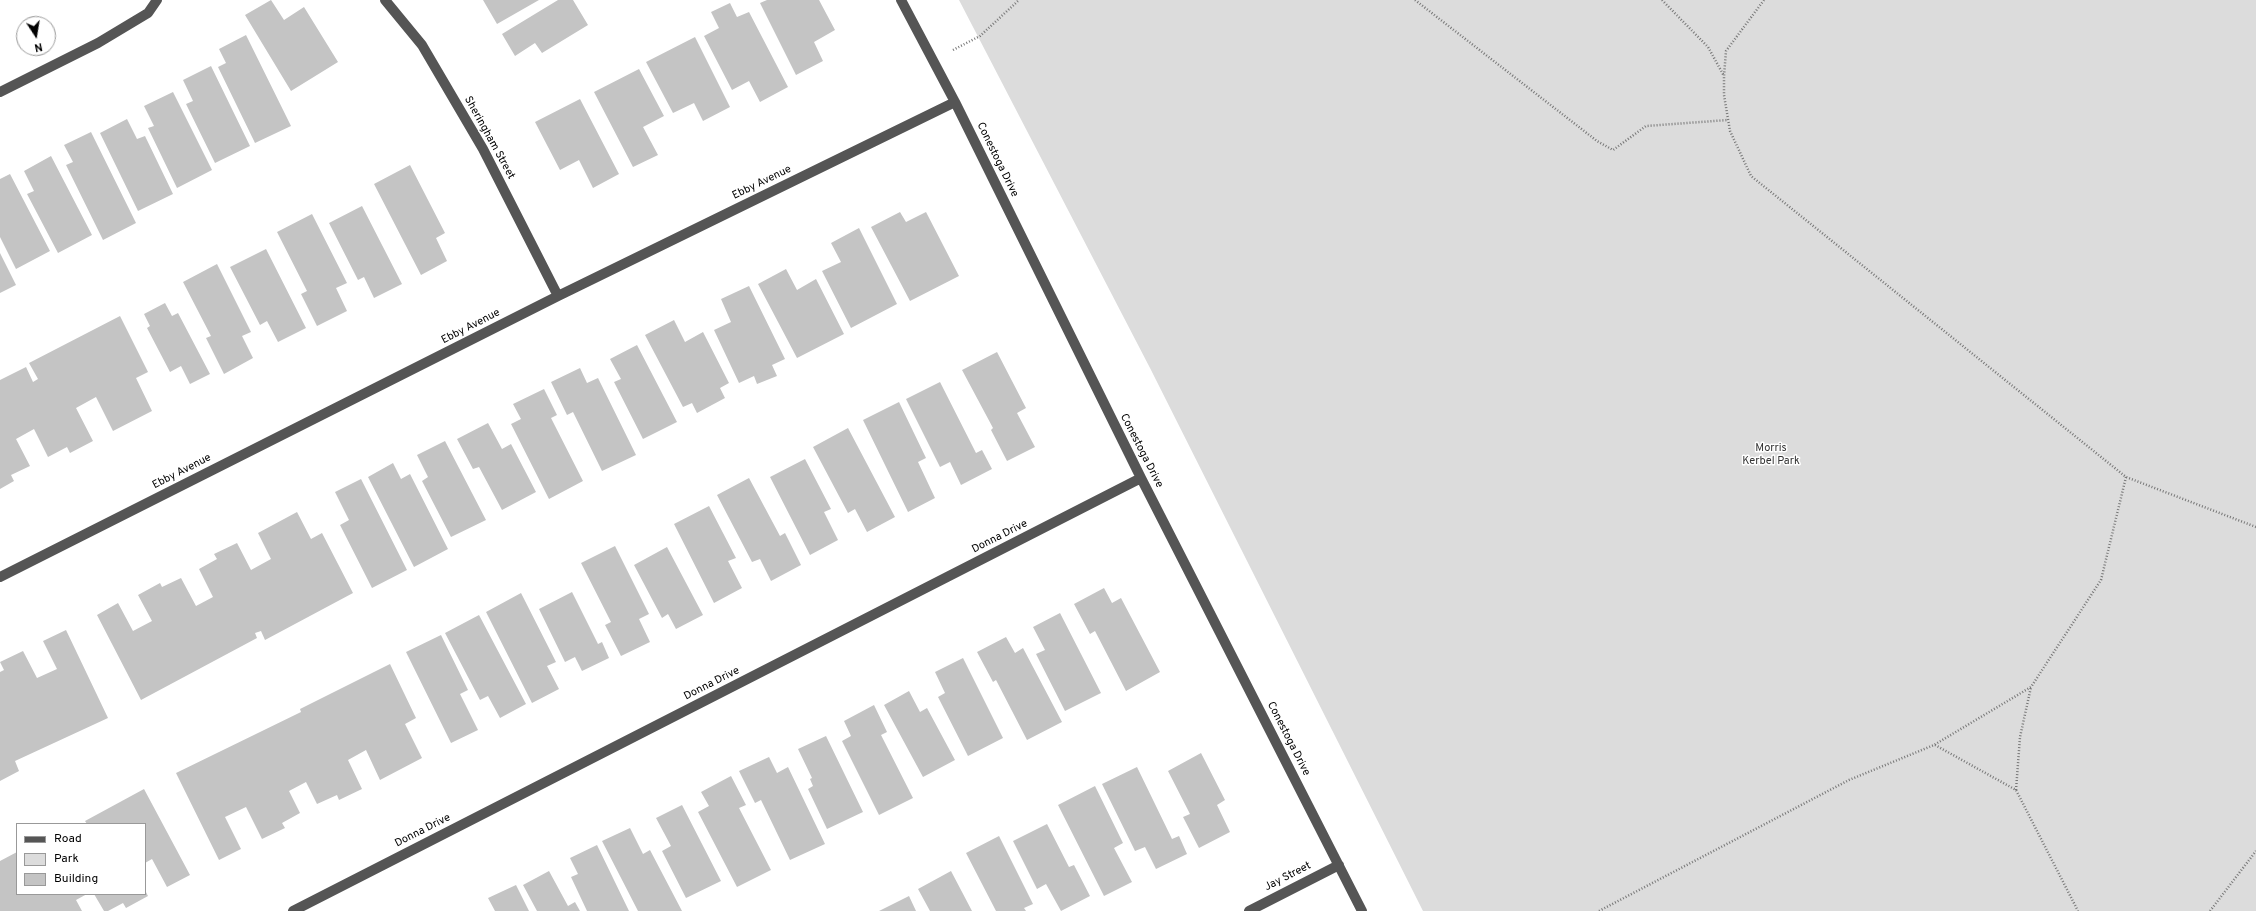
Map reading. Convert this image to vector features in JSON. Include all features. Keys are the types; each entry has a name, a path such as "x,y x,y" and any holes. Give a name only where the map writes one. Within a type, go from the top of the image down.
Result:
{"street":[{"path":"0,92 98,43 148,13 157,0"},
{"name":"Sheringham Street","path":"385,0 422,45 483,149 558,296"},
{"name":"Conestoga Drive","path":"901,0 955,102 1142,478 1362,911"},
{"name":"Ebby Avenue","path":"0,577 558,296 955,102"},
{"name":"Donna Drive","path":"293,911 1142,478"},
{"name":"Jay Street","path":"1249,911 1339,865"}],"path":[{"path":"933,60 980,36 1019,0"},
{"path":"1415,0 1597,141 1613,150 1646,126 1728,120"},
{"path":"1662,0 1708,47 1724,76"},
{"path":"1764,0 1726,51 1724,76 1724,95 1730,131 1751,176 2126,477 2256,527"},
{"path":"2078,911 2016,790 2020,737 2031,686 2102,580 2126,477"},
{"path":"1599,911 1849,780 1934,745 2031,686"},
{"path":"1934,745 2016,790"},
{"path":"2210,911 2256,851"}],"green space":[{"name":"Morris Kerbel Park","path":"959,0 2256,0 2256,911 1423,911 1150,368"}],"building":[{"path":"271,0 284,20 304,7 338,62 291,91 245,15"},
{"path":"483,0 539,0 497,24"},
{"path":"558,0 573,0 588,25 542,53 535,43 515,56 502,34"},
{"path":"767,0 819,0 835,30 814,42 823,61 796,75 760,3"},
{"path":"730,3 737,17 749,12 788,87 760,102 749,81 732,90 704,36 719,28 711,12"},
{"path":"246,35 291,126 255,143 218,67 226,63 219,49"},
{"path":"695,37 730,107 703,121 694,103 673,113 646,62"},
{"path":"211,66 250,146 215,163 186,104 193,101 183,80"},
{"path":"639,69 664,116 643,127 658,155 633,167 594,92"},
{"path":"173,92 212,170 177,188 148,128 154,126 144,106"},
{"path":"580,99 619,174 593,188 579,160 560,170 535,122"},
{"path":"127,119 137,139 145,136 173,194 138,211 100,133"},
{"path":"91,132 136,223 103,240 66,165 73,162 64,145"},
{"path":"51,156 92,235 58,253 27,194 34,191 24,171"},
{"path":"410,165 445,233 436,238 447,261 421,275 374,184"},
{"path":"10,174 50,251 16,269 0,237 0,179"},
{"path":"362,206 402,284 374,298 364,277 358,280 329,223"},
{"path":"900,212 906,222 926,212 959,276 910,301 871,227"},
{"path":"312,214 347,283 336,288 347,311 317,326 301,294 307,291 277,232"},
{"path":"859,228 897,304 851,328 822,271 841,262 831,243"},
{"path":"266,249 306,328 278,342 267,321 260,325 230,267"},
{"path":"0,253 16,285 0,293"},
{"path":"217,264 251,332 242,336 253,358 224,374 206,338 211,336 183,282"},
{"path":"786,269 797,290 816,279 844,334 797,358 758,284"},
{"path":"749,286 785,359 772,365 777,376 757,384 754,376 739,383 714,330 731,322 721,299"},
{"path":"165,303 172,316 178,313 210,374 190,384 181,366 170,372 147,328 150,326 144,314"},
{"path":"120,316 148,372 136,378 152,411 113,431 96,397 76,408 93,441 70,453 67,447 48,457 34,429 16,439 30,466 11,475 14,481 0,489 0,380 26,367 33,382 38,379 29,363"},
{"path":"674,320 685,342 703,332 729,383 720,388 725,398 697,413 692,403 683,407 645,335"},
{"path":"637,345 677,422 643,439 614,382 621,379 610,359"},
{"path":"997,352 1026,408 1017,413 1035,447 1007,461 991,430 993,428 962,370"},
{"path":"580,368 587,383 598,378 636,455 602,471 573,412 567,415 551,382"},
{"path":"940,382 976,453 982,450 992,469 961,485 950,462 940,467 906,399"},
{"path":"544,389 557,415 551,418 583,481 549,499 511,424 521,419 513,404"},
{"path":"899,402 926,458 918,462 935,498 908,512 863,420"},
{"path":"488,423 502,449 511,444 536,492 502,510 479,467 473,469 457,439"},
{"path":"848,428 895,517 867,532 855,509 848,513 813,447"},
{"path":"445,441 486,520 451,537 422,481 428,477 417,455"},
{"path":"805,459 831,509 824,512 838,540 810,555 770,477"},
{"path":"393,463 401,479 410,474 448,549 414,567 368,477"},
{"path":"749,478 780,536 785,533 801,565 771,581 760,559 752,562 717,495"},
{"path":"361,479 407,570 372,588 340,525 349,520 335,492"},
{"path":"709,506 736,558 728,561 742,588 714,603 674,524"},
{"path":"297,512 311,539 322,533 353,593 265,640 261,631 255,633 257,638 141,700 97,615 118,603 133,631 152,621 138,595 160,583 162,587 181,578 196,606 213,597 199,569 217,559 214,554 237,543 251,570 271,559 258,533"},
{"path":"615,546 649,614 639,619 650,642 621,656 605,625 611,622 581,563"},
{"path":"667,547 703,615 676,629 668,614 662,618 634,565"},
{"path":"1104,588 1112,603 1121,598 1160,672 1126,691 1095,631 1090,634 1074,604"},
{"path":"572,592 598,644 602,642 609,658 582,671 575,657 565,662 539,609"},
{"path":"521,593 556,662 547,666 559,689 532,703 486,612"},
{"path":"1060,613 1101,693 1065,711 1036,654 1045,650 1033,627"},
{"path":"479,615 526,704 500,718 488,696 480,700 445,633"},
{"path":"66,630 108,718 15,761 19,771 0,781 0,672 4,670 0,662 23,651 37,678 57,669 43,641"},
{"path":"441,635 468,690 460,694 478,730 451,743 406,652"},
{"path":"1006,637 1015,653 1023,648 1062,722 1027,740 996,680 993,682 977,652"},
{"path":"963,658 1003,738 968,756 938,697 945,693 935,672"},
{"path":"390,664 416,718 405,724 422,758 380,780 366,750 348,760 362,789 339,800 337,795 317,804 306,782 289,791 300,813 282,823 285,828 262,839 246,807 225,817 241,849 219,860 176,773 301,712 300,709"},
{"path":"909,691 920,712 927,708 955,760 923,777 884,705"},
{"path":"874,705 887,732 881,735 913,798 879,815 842,741 851,736 844,721"},
{"path":"826,736 863,812 827,829 808,789 813,786 810,779 812,778 798,749"},
{"path":"1201,753 1225,800 1217,805 1230,832 1199,848 1183,817 1190,814 1168,771"},
{"path":"769,757 777,773 788,767 825,844 790,860 761,800 755,803 739,771"},
{"path":"1137,767 1172,839 1179,836 1187,854 1156,869 1145,847 1135,851 1102,784"},
{"path":"731,776 746,805 739,808 771,870 737,887 698,812 709,806 701,792"},
{"path":"1095,786 1123,843 1114,848 1132,882 1104,896 1058,805"},
{"path":"144,789 190,875 167,887 152,859 146,862 146,823 86,823 85,821"},
{"path":"682,805 721,881 686,898 662,851 671,846 656,818"},
{"path":"1047,824 1069,867 1074,865 1090,896 1061,911 1046,884 1037,889 1013,841"},
{"path":"630,828 643,854 650,850 682,911 638,911 602,841"},
{"path":"999,836 1033,904 1024,908 1026,911 996,911 966,853"},
{"path":"597,845 629,911 587,911 571,877 578,874 570,858"},
{"path":"16,853 16,895 85,895 76,900 82,911 0,911 0,861"},
{"path":"549,871 568,906 575,902 580,911 537,911 523,885"},
{"path":"951,871 972,911 930,911 918,889"},
{"path":"516,885 529,911 495,911 488,898"},
{"path":"146,892 148,896 126,908 123,903 108,911 104,911 95,895 146,895"},
{"path":"909,896 916,911 879,911"}]}
